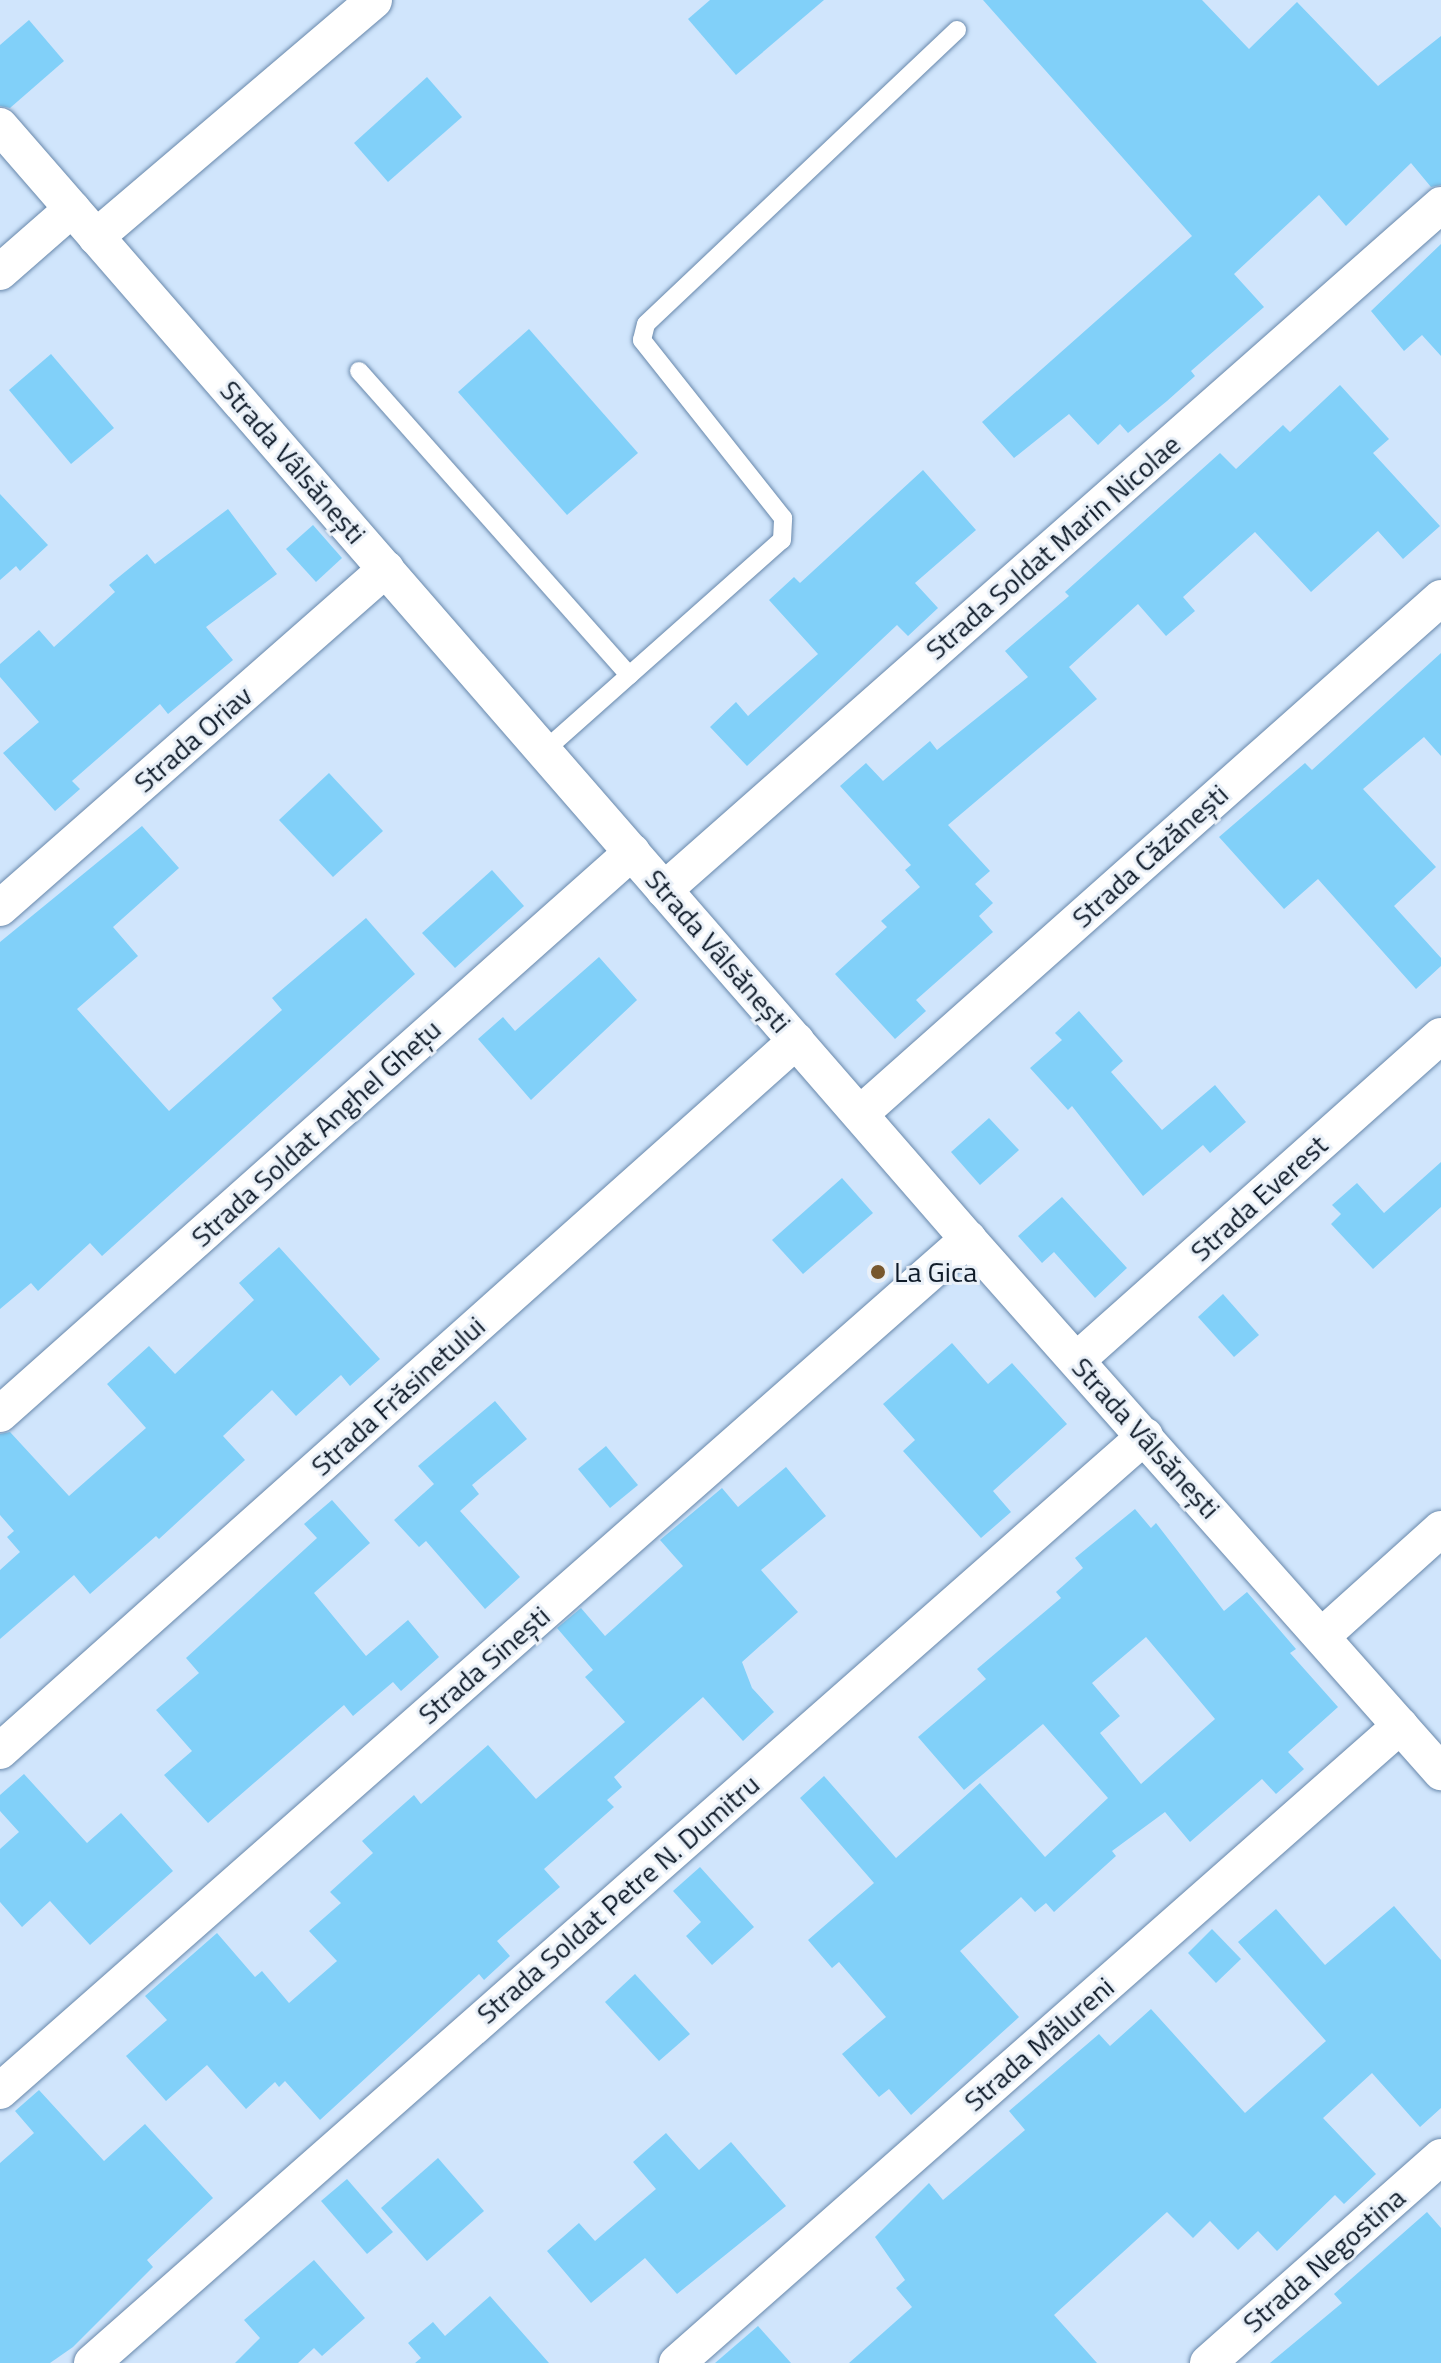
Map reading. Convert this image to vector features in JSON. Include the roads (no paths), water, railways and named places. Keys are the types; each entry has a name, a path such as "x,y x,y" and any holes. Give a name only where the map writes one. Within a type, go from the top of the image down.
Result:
{"street":[{"path":"96,237 374,0"},
{"name":"Strada Vâlsănești","path":"0,126 968,1239 1441,1772"},
{"name":"Strada Soldat Marin Nicolae","path":"664,890 1441,205"},
{"path":"0,272 72,209"},
{"name":"Strada Oriav","path":"0,908 386,569"},
{"name":"Strada Căzănești","path":"860,1114 1441,598"},
{"name":"Strada Soldat Anghel Ghețu","path":"0,1414 632,852"},
{"name":"Strada Everest","path":"1077,1360 1441,1036"},
{"name":"Strada Frăsinetului","path":"0,1751 796,1041"},
{"name":"Strada Sinești","path":"0,2091 968,1239"},
{"name":"Strada Soldat Petre N. Dumitru","path":"92,2363 1145,1436"},
{"path":"1322,1636 1441,1529"},
{"name":"Strada Mălureni","path":"677,2363 1400,1726"},
{"name":"Strada Negostina","path":"1208,2363 1441,2157"}],"lane":[{"path":"544,751 782,540 783,518 642,340 646,324 957,30"},
{"path":"359,371 629,675"}],"place":[{"name":"La Gica","path":"878,1272"}]}
